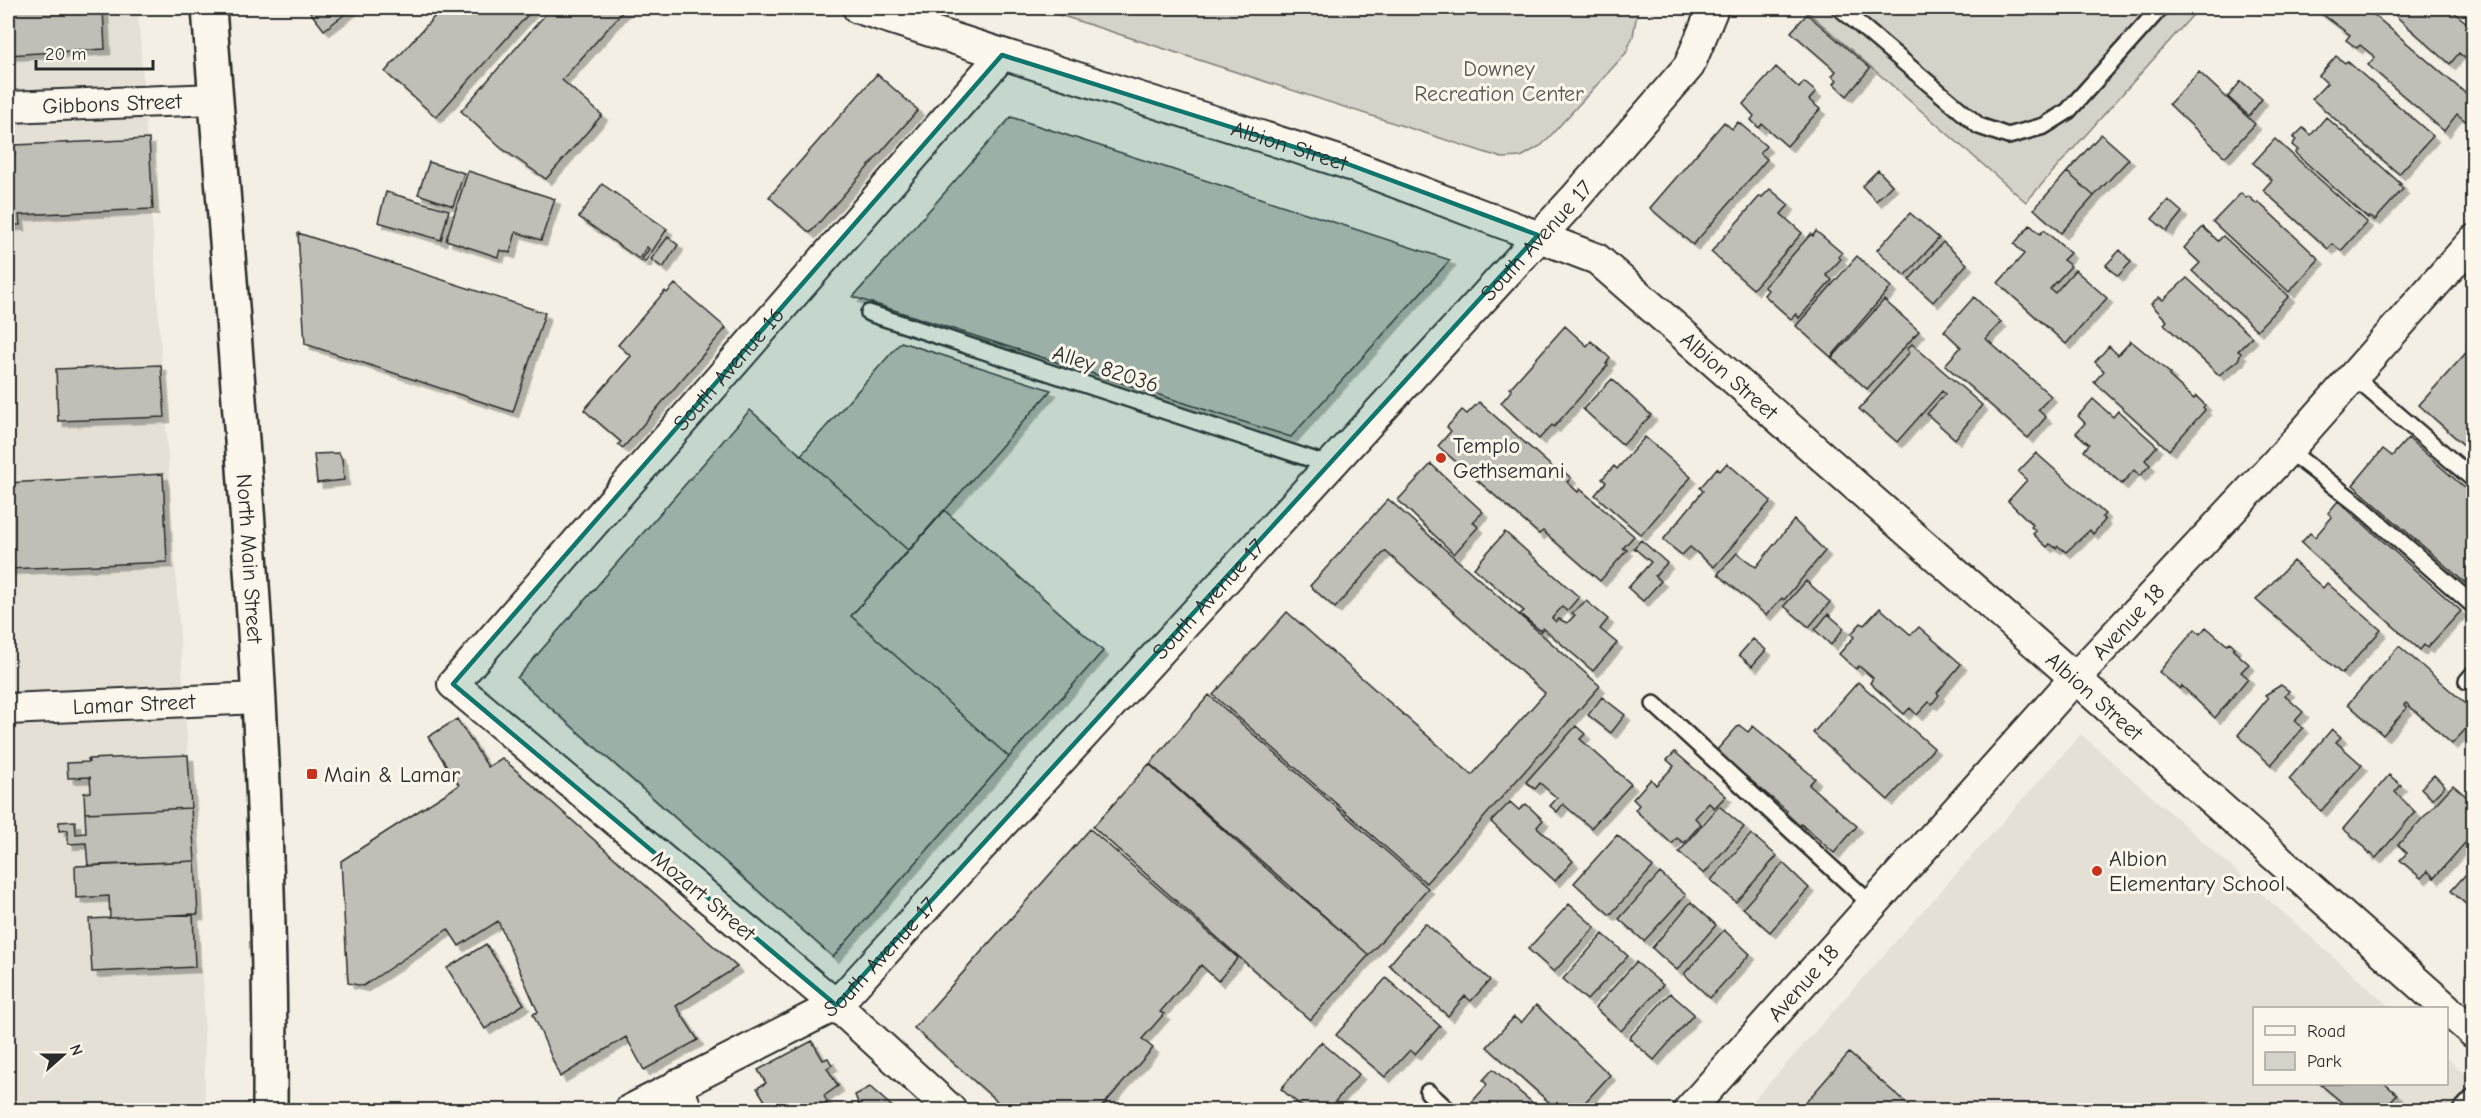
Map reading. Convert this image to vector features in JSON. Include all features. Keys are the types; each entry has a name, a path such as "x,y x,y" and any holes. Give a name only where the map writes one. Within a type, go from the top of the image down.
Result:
{"main road":[{"name":"North Main Street","path":"209,8 259,698 270,992 270,1110"}],"street":[{"name":"Albion Street","path":"858,8 1345,163 1538,235 1597,260 2075,678 2444,1007"},
{"name":"South Avenue 17","path":"630,1110 682,1098 836,1005 1538,235 1580,192 1689,66 1713,8"},
{"name":"South Avenue 16","path":"453,684 1002,55"},
{"name":"Gibbons Street","path":"8,107 216,99"},
{"name":"Avenue 18","path":"1689,1110 2075,678 2288,450 2474,240"},
{"name":"Mozart Street","path":"453,684 836,1005 951,1110"},
{"name":"Lamar Street","path":"8,709 259,698"},
{"name":"Albion Street","path":"2448,1011 2474,1033"}],"lane":[{"path":"1840,8 1979,126 2007,136 2044,126 2068,111 2160,8"},
{"name":"Alley 82036","path":"869,313 1329,465"},
{"path":"2353,376 2474,480"},
{"path":"2288,450 2324,481 2360,506 2474,606"},
{"path":"1654,704 1872,905"},
{"path":"1428,1092 1448,1110"},
{"path":"2461,1110 2474,1096"}],"highlighted area":[{"path":"1002,55 1345,163 1538,235 836,1005 453,684"}],"shaded area":[{"path":"8,8 138,8 195,861 195,967 201,967 204,1000 205,1110 8,1110"},
{"name":"Albion Elementary School","path":"2081,734 2390,1007 2253,1007 2253,1085 2448,1085 2448,1059 2474,1082 2473,1110 1745,1110"}],"green space":[{"name":"Downey Recreation Center","path":"1038,8 1638,8 1633,36 1626,53 1542,145 1521,157 1502,158"},
{"path":"1803,8 2199,8 2026,202"}],"building":[{"path":"8,8 103,8 105,49 8,55"},
{"path":"307,8 353,8 324,30"},
{"path":"442,8 534,8 436,117 385,72"},
{"path":"551,8 626,8 562,80 602,115 546,179 501,148 461,111"},
{"path":"2314,8 2366,8 2472,99 2474,116 2468,123 2457,114 2444,131 2368,65 2375,57 2360,45 2357,48 2346,40 2350,35"},
{"path":"2399,8 2448,8 2455,13 2474,29 2474,66 2459,53 2450,64 2398,18 2394,13"},
{"path":"1807,14 1870,68 1847,96 1834,84 1837,80 1832,76 1836,71 1791,32"},
{"path":"2336,56 2345,63 2347,61 2433,136 2399,174 2312,99 2327,83 2319,76"},
{"path":"1776,67 1799,88 1804,82 1816,92 1809,100 1820,109 1787,146 1762,124 1759,128 1751,120 1754,116 1743,104"},
{"path":"2199,72 2255,124 2225,157 2169,104"},
{"path":"877,74 918,110 810,233 769,197"},
{"path":"2241,81 2262,99 2249,116 2228,97"},
{"path":"1011,117 1450,260 1291,437 853,297"},
{"path":"2326,117 2401,184 2399,185 2403,189 2375,220 2368,218 2295,153 2298,150 2292,145 2296,140 2293,138 2303,128 2311,135"},
{"path":"1724,122 1732,129 1738,122 1766,146 1760,153 1767,159 1693,245 1650,208"},
{"path":"2101,134 2129,159 2094,196 2067,172"},
{"path":"149,139 153,209 19,215 20,225 8,225 8,154 15,154 15,145"},
{"path":"2275,139 2367,222 2341,251 2333,244 2328,249 2263,190 2272,180 2253,163"},
{"path":"429,162 464,173 453,206 418,194"},
{"path":"1878,170 1892,185 1876,201 1862,186"},
{"path":"468,171 555,199 541,240 516,232 510,253 500,250 498,257 446,240"},
{"path":"2067,172 2094,196 2061,233 2034,209"},
{"path":"602,184 667,229 645,262 641,261 649,249 647,247 639,259 579,217"},
{"path":"1770,189 1789,205 1781,214 1802,233 1753,289 1711,252 1760,196 1762,197"},
{"path":"386,192 449,210 441,240 378,222"},
{"path":"2241,193 2257,204 2258,202 2319,259 2289,292 2213,222"},
{"path":"2168,200 2182,212 2167,231 2152,219"},
{"path":"1910,213 1939,238 1905,276 1877,250"},
{"path":"2030,225 2040,234 2044,230 2070,253 2063,260 2071,266 2050,289 2055,293 2075,270 2107,298 2066,344 1998,283 2024,254 2014,244"},
{"path":"2203,227 2218,241 2223,236 2289,296 2257,330 2192,271 2200,263 2184,248"},
{"path":"1816,231 1842,253 1838,257 1841,259 1826,275 1832,280 1799,318 1796,314 1791,319 1764,295 1768,290 1764,287"},
{"path":"298,233 545,313 513,412 305,344"},
{"path":"668,237 678,245 663,268 651,259"},
{"path":"1943,242 1967,264 1933,302 1909,280"},
{"path":"2120,250 2131,262 2118,276 2106,265"},
{"path":"1857,256 1891,287 1831,357 1796,326"},
{"path":"2187,278 2252,337 2238,351 2241,353 2238,360 2219,375 2164,324 2167,321 2151,304 2159,297 2163,300"},
{"path":"675,284 726,328 623,448 618,444 621,442 584,410 631,356 618,345 665,291 667,293"},
{"path":"1974,297 2001,322 1986,339 2051,396 2038,410 2046,417 2028,438 1945,365 1961,347 1944,331"},
{"path":"1884,300 1919,331 1867,389 1832,358"},
{"path":"1565,326 1587,346 1591,341 1610,358 1606,364 1608,365 1554,427 1552,425 1539,439 1501,403 1512,390 1510,388"},
{"path":"2131,341 2171,374 2169,376 2194,399 2196,396 2205,405 2203,407 2205,410 2169,450 2094,382 2104,371 2095,362 2109,346 2118,355"},
{"path":"901,342 1051,390 909,551 801,455"},
{"path":"1912,344 1982,405 1955,439 1927,414 1945,394 1942,391 1897,442 1859,409 1910,352 1907,349"},
{"path":"2474,344 2474,454 2419,405"},
{"path":"161,365 165,417 58,421 56,369"},
{"path":"1612,379 1651,415 1623,445 1583,409"},
{"path":"2093,399 2113,417 2118,411 2157,446 2145,460 2150,465 2140,476 2134,470 2122,484 2084,451 2089,444 2076,433 2085,423 2078,416"},
{"path":"1479,402 1559,473 1562,470 1571,478 1567,482 1578,492 1580,489 1634,536 1623,548 1627,550 1600,581 1543,531 1539,534 1438,446 1451,431 1447,427 1462,410 1467,414"},
{"path":"750,410 909,551 851,616 1009,757 833,957 517,678"},
{"path":"1645,437 1691,477 1641,535 1595,495 1606,482 1602,479 1614,466 1617,469"},
{"path":"2408,438 2474,496 2474,571 2464,582 2353,485 2383,449 2392,456"},
{"path":"339,453 342,459 344,480 317,483 314,454"},
{"path":"2036,453 2105,514 2102,517 2105,520 2093,534 2090,530 2066,552 2058,546 2056,548 2050,544 2047,547 2033,534 2036,531 2031,527 2033,525 2008,501 2027,480 2018,472"},
{"path":"1727,463 1771,501 1714,567 1690,547 1682,555 1663,540 1703,491 1700,488 1717,468 1720,471"},
{"path":"1431,464 1483,512 1473,522 1478,527 1454,554 1398,500"},
{"path":"163,474 167,562 8,569 8,483"},
{"path":"1388,499 1600,686 1426,883 1213,695 1287,612 1472,775 1545,693 1385,551 1335,608 1310,586"},
{"path":"2338,501 2461,611 2427,648 2424,645 2420,650 2301,543 2310,533 2315,537 2332,517 2328,513"},
{"path":"944,510 1103,651 1009,757 851,616"},
{"path":"1794,520 1825,551 1784,600 1782,598 1766,615 1718,574 1737,553 1756,567"},
{"path":"1505,532 1579,597 1567,611 1562,607 1552,618 1556,622 1559,619 1567,623 1575,615 1572,613 1586,601 1608,619 1600,629 1617,643 1593,671 1543,628 1541,631 1520,614 1524,611 1474,568"},
{"path":"1641,540 1667,563 1655,576 1661,581 1643,601 1628,588 1651,562 1634,548"},
{"path":"2293,561 2323,588 2327,583 2381,630 2342,674 2256,600"},
{"path":"2474,571 2474,589 2473,590 2464,582"},
{"path":"1806,581 1830,602 1809,627 1784,606"},
{"path":"1880,608 1911,635 1919,627 1961,664 1937,693 1939,695 1932,704 1929,702 1917,715 1910,708 1904,714 1870,683 1873,678 1859,666 1856,669 1839,654 1854,637 1851,634 1861,623 1864,625"},
{"path":"1828,614 1844,628 1831,645 1815,630"},
{"path":"2206,627 2227,645 2230,642 2235,647 2233,650 2249,664 2241,672 2248,678 2215,718 2182,686 2180,689 2159,672 2195,629 2200,634"},
{"path":"1753,639 1766,650 1752,666 1739,655"},
{"path":"2399,646 2474,711 2474,720 2452,744 2406,703 2404,705 2407,708 2383,735 2348,704"},
{"path":"1858,682 1934,748 1888,800 1813,733"},
{"path":"2281,685 2289,691 2285,696 2303,712 2295,721 2303,728 2271,765 2238,735 2268,698 2265,695"},
{"path":"1209,695 1428,888 1369,955 1150,764"},
{"path":"1602,697 1625,715 1611,733 1588,715"},
{"path":"457,719 488,767 502,758 737,967 676,1006 698,1040 644,1070 626,1037 560,1077 533,1014 538,1012 498,921 459,946 448,929 363,986 348,983 341,861 459,785 428,737"},
{"path":"1739,725 1748,732 1753,726 1815,778 1809,785 1857,826 1834,853 1801,824 1798,828 1784,815 1787,811 1716,751"},
{"path":"1576,726 1585,734 1580,739 1631,784 1591,828 1563,804 1557,812 1550,806 1557,798 1540,783 1535,789 1526,782"},
{"path":"2332,729 2341,737 2336,742 2362,765 2321,811 2289,779"},
{"path":"1675,752 1726,796 1714,808 1709,803 1695,818 1701,824 1684,843 1677,838 1672,844 1635,810 1639,805 1633,799 1651,779 1656,785 1674,766 1667,760"},
{"path":"188,755 191,808 85,813 84,793 91,792 90,777 68,778 67,763 89,762 88,759"},
{"path":"1149,764 1292,891 1369,955 1310,1020 1093,827"},
{"path":"2389,775 2401,785 2395,792 2415,812 2376,858 2370,853 2369,855 2361,843 2343,829"},
{"path":"2434,775 2445,786 2432,799 2421,788"},
{"path":"2453,785 2474,803 2474,843 2470,847 2465,843 2434,878 2428,871 2421,878 2400,860 2407,853 2398,845"},
{"path":"1510,802 1519,810 1526,804 1543,820 1537,827 1573,861 1555,881 1491,822"},
{"path":"1719,806 1744,827 1704,874 1679,852"},
{"path":"191,808 195,861 88,866 86,843 68,844 68,830 59,831 59,822 75,821 76,834 86,833 85,813"},
{"path":"1090,829 1238,958 1218,981 1201,965 1160,1012 1164,1014 1142,1039 1153,1048 1099,1110 1007,1110 914,1028"},
{"path":"1751,834 1777,856 1736,902 1711,880"},
{"path":"1617,835 1653,867 1610,915 1574,883"},
{"path":"195,861 198,914 110,918 109,896 76,898 75,866"},
{"path":"1783,863 1809,888 1770,932 1743,908"},
{"path":"2474,865 2474,911 2451,891"},
{"path":"1660,873 1686,895 1644,941 1619,919"},
{"path":"1691,902 1716,925 1677,970 1652,948"},
{"path":"1569,904 1595,927 1554,972 1528,949"},
{"path":"193,914 195,967 92,972 89,919"},
{"path":"1425,923 1490,980 1471,1001 1465,996 1448,1016 1389,965"},
{"path":"1724,930 1750,954 1710,998 1684,974"},
{"path":"1603,934 1628,956 1587,1000 1563,979"},
{"path":"486,944 524,1004 485,1029 447,968"},
{"path":"1636,962 1663,985 1621,1031 1595,1008"},
{"path":"1386,978 1440,1026 1415,1054 1410,1050 1385,1077 1336,1035"},
{"path":"1670,993 1694,1014 1654,1060 1629,1038"},
{"path":"1536,1005 1610,1075 1578,1110 1558,1110 1487,1047 1514,1017 1521,1023"},
{"path":"812,1041 823,1060 828,1058 832,1065 827,1068 838,1086 824,1096 828,1103 809,1110 781,1110 777,1104 770,1109 757,1088 766,1083 758,1070"},
{"path":"1321,1042 1359,1074 1332,1105 1324,1105 1319,1110 1306,1110 1281,1089"},
{"path":"1849,1053 1914,1110 1799,1110"},
{"path":"1493,1069 1541,1110 1477,1110 1471,1103 1487,1085 1483,1080"},
{"path":"2321,1085 2386,1085 2397,1094 2383,1110 2351,1110"},
{"path":"870,1087 896,1110 861,1110 855,1095"}],"place":[{"name":"Templo Gethsemani","path":"1441,458"},
{"name":"Main & Lamar","path":"312,774"},
{"name":"Albion Elementary School","path":"2097,871"}]}
